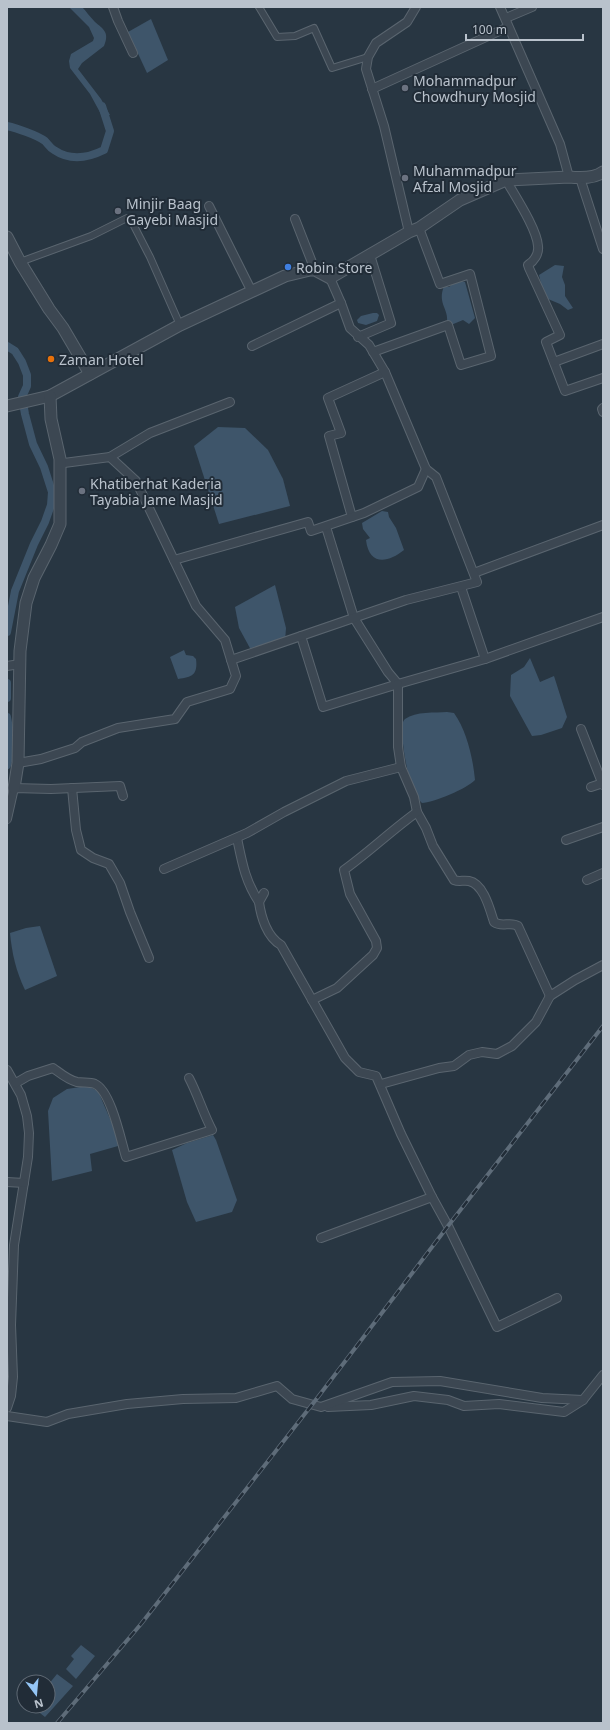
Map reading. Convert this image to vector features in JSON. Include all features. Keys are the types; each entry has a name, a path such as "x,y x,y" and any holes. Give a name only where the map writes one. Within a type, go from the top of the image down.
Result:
{"street":[{"path":"113,7 133,53"},
{"path":"259,7 277,37 295,36 314,28 332,68 368,57"},
{"path":"373,352 448,325 461,366 492,356 470,274 440,284 414,230 366,69 368,57 376,43 407,22 416,7"},
{"path":"500,7 575,177 603,249"},
{"path":"372,89 507,22 532,7"},
{"path":"330,278 414,230 460,200 506,180 575,177 600,174 603,172"},
{"path":"506,180 527,219 538,246 536,256 528,265 560,336 546,342 565,391 603,378"},
{"path":"209,206 252,292"},
{"path":"20,262 91,236 127,218 132,222 150,257 180,325"},
{"path":"295,219 316,270"},
{"path":"7,237 20,262 49,309 63,328 90,374"},
{"path":"358,337 391,323 370,255"},
{"path":"12,404 50,396 180,325 284,276 316,270 330,278 350,328 358,337 369,345 385,372 426,469 436,477 477,582 406,600 231,660"},
{"path":"252,346 341,303"},
{"path":"554,362 603,344"},
{"path":"352,517 330,436 340,433 328,398 385,372"},
{"path":"7,819 18,763 20,664 26,603 34,578 60,524 60,460 51,419 50,396"},
{"path":"60,460 64,463 110,457 150,434 230,402"},
{"path":"603,408 603,412"},
{"path":"18,763 41,759 75,748 82,742 118,728 175,718 187,702 230,689 236,676 225,640 196,606 136,481 110,457"},
{"path":"174,560 308,522 311,531 326,527 418,487 426,469"},
{"path":"474,573 603,525"},
{"path":"326,527 354,618 388,672 398,684 398,747 401,767 414,798 417,812 433,846 454,880 460,882 469,881 476,884 486,898 494,922 497,924 514,924 518,926 550,996"},
{"path":"461,587 486,658"},
{"path":"301,636 323,707 486,658 603,617"},
{"path":"7,666 20,664"},
{"path":"581,729 603,784 591,787"},
{"path":"164,869 237,838 346,781 401,767"},
{"path":"14,788 120,786 123,796"},
{"path":"72,788 76,830 81,850 93,858 109,864 120,883 149,958"},
{"path":"312,1000 337,988 373,955 377,948 376,941 350,894 344,870 363,857 399,825 417,812"},
{"path":"566,840 603,827"},
{"path":"237,838 244,872 250,888 259,902 260,912 273,940 281,945 345,1058 359,1072 376,1076 401,1134 497,1327 558,1298"},
{"path":"587,880 603,873"},
{"path":"259,902 264,893"},
{"path":"380,1084 439,1068 454,1066 469,1055 482,1052 497,1054 512,1046 536,1022 550,996 603,965"},
{"path":"16,1084 28,1076 53,1068 75,1081 94,1084 101,1088 114,1114 126,1157 212,1130 206,1118 199,1096 189,1078"},
{"path":"7,1070 21,1095 27,1116 29,1133 24,1183 14,1244 11,1325 13,1377 11,1396 7,1408"},
{"path":"7,1182 24,1183"},
{"path":"321,1238 432,1197"},
{"path":"7,1416 47,1422 68,1414 127,1404 236,1398 277,1386 292,1399 321,1407 371,1405 414,1396 448,1400 464,1406 499,1404 564,1412 583,1400 603,1375"},
{"path":"321,1407 392,1382 440,1381 542,1398 583,1400"}],"water":[{"path":"69,7 82,7 105,31 106,41 104,46 82,63 78,69 101,99 110,115 102,116 90,94 70,68 69,61 71,54 93,41 94,38 89,27"},
{"path":"151,19 168,60 147,73 128,32"},
{"path":"555,265 564,266 562,277 565,285 565,296 573,308 568,310 560,304 548,299 543,292 539,275"},
{"path":"457,280 465,282 475,318 469,324 463,320 451,325 447,323 446,313 442,302 442,292 444,286 449,287"},
{"path":"377,313 379,315 377,321 366,325 358,323 357,320 361,316"},
{"path":"218,427 245,428 268,450 283,479 290,506 219,524 194,446"},
{"path":"382,511 388,512 404,550 392,558 380,560 371,554 368,548 366,540 370,538 363,529 362,523"},
{"path":"275,585 286,628 285,641 251,650 239,628 235,607"},
{"path":"184,650 186,655 193,656 196,659 196,669 190,676 178,679 170,657"},
{"path":"530,658 540,682 554,676 567,717 562,728 541,735 532,736 510,696 511,675 524,667"},
{"path":"426,713 454,713 459,720 466,737 473,763 475,780 465,787 434,801 422,803 408,773 402,736 403,722 409,716"},
{"path":"40,926 57,976 25,990 15,962 10,933 26,928"},
{"path":"87,1086 98,1091 117,1135 118,1146 90,1154 92,1171 52,1181 48,1111 53,1098 67,1089"},
{"path":"213,1135 237,1200 232,1212 196,1222 187,1202 172,1150 187,1143"},
{"path":"81,1645 95,1656 76,1679 66,1669 74,1659 71,1656"},
{"path":"57,1674 73,1686 56,1705"}],"waterway":[{"path":"7,126 16,128 45,141 51,148 66,156 79,157 92,155 104,150 110,131 102,106"},
{"path":"7,346 15,351 22,362 27,375 27,386 22,397 25,414 33,444 44,467 52,492 51,505 45,522 34,544 15,591 7,632"},
{"path":"7,683 7,698"},
{"path":"7,717 12,745 7,765"}],"railway":[{"path":"57,1723 141,1624 318,1397 603,1026"}],"place":[{"name":"Mohammadpur Chowdhury Mosjid","path":"405,88"},
{"name":"Muhammadpur Afzal Mosjid","path":"405,178"},
{"name":"Minjir Baag Gayebi Masjid","path":"118,211"},
{"name":"Robin Store","path":"288,267"},
{"name":"Zaman Hotel","path":"51,359"},
{"name":"Khatiberhat Kaderia Tayabia Jame Masjid","path":"82,491"}]}
